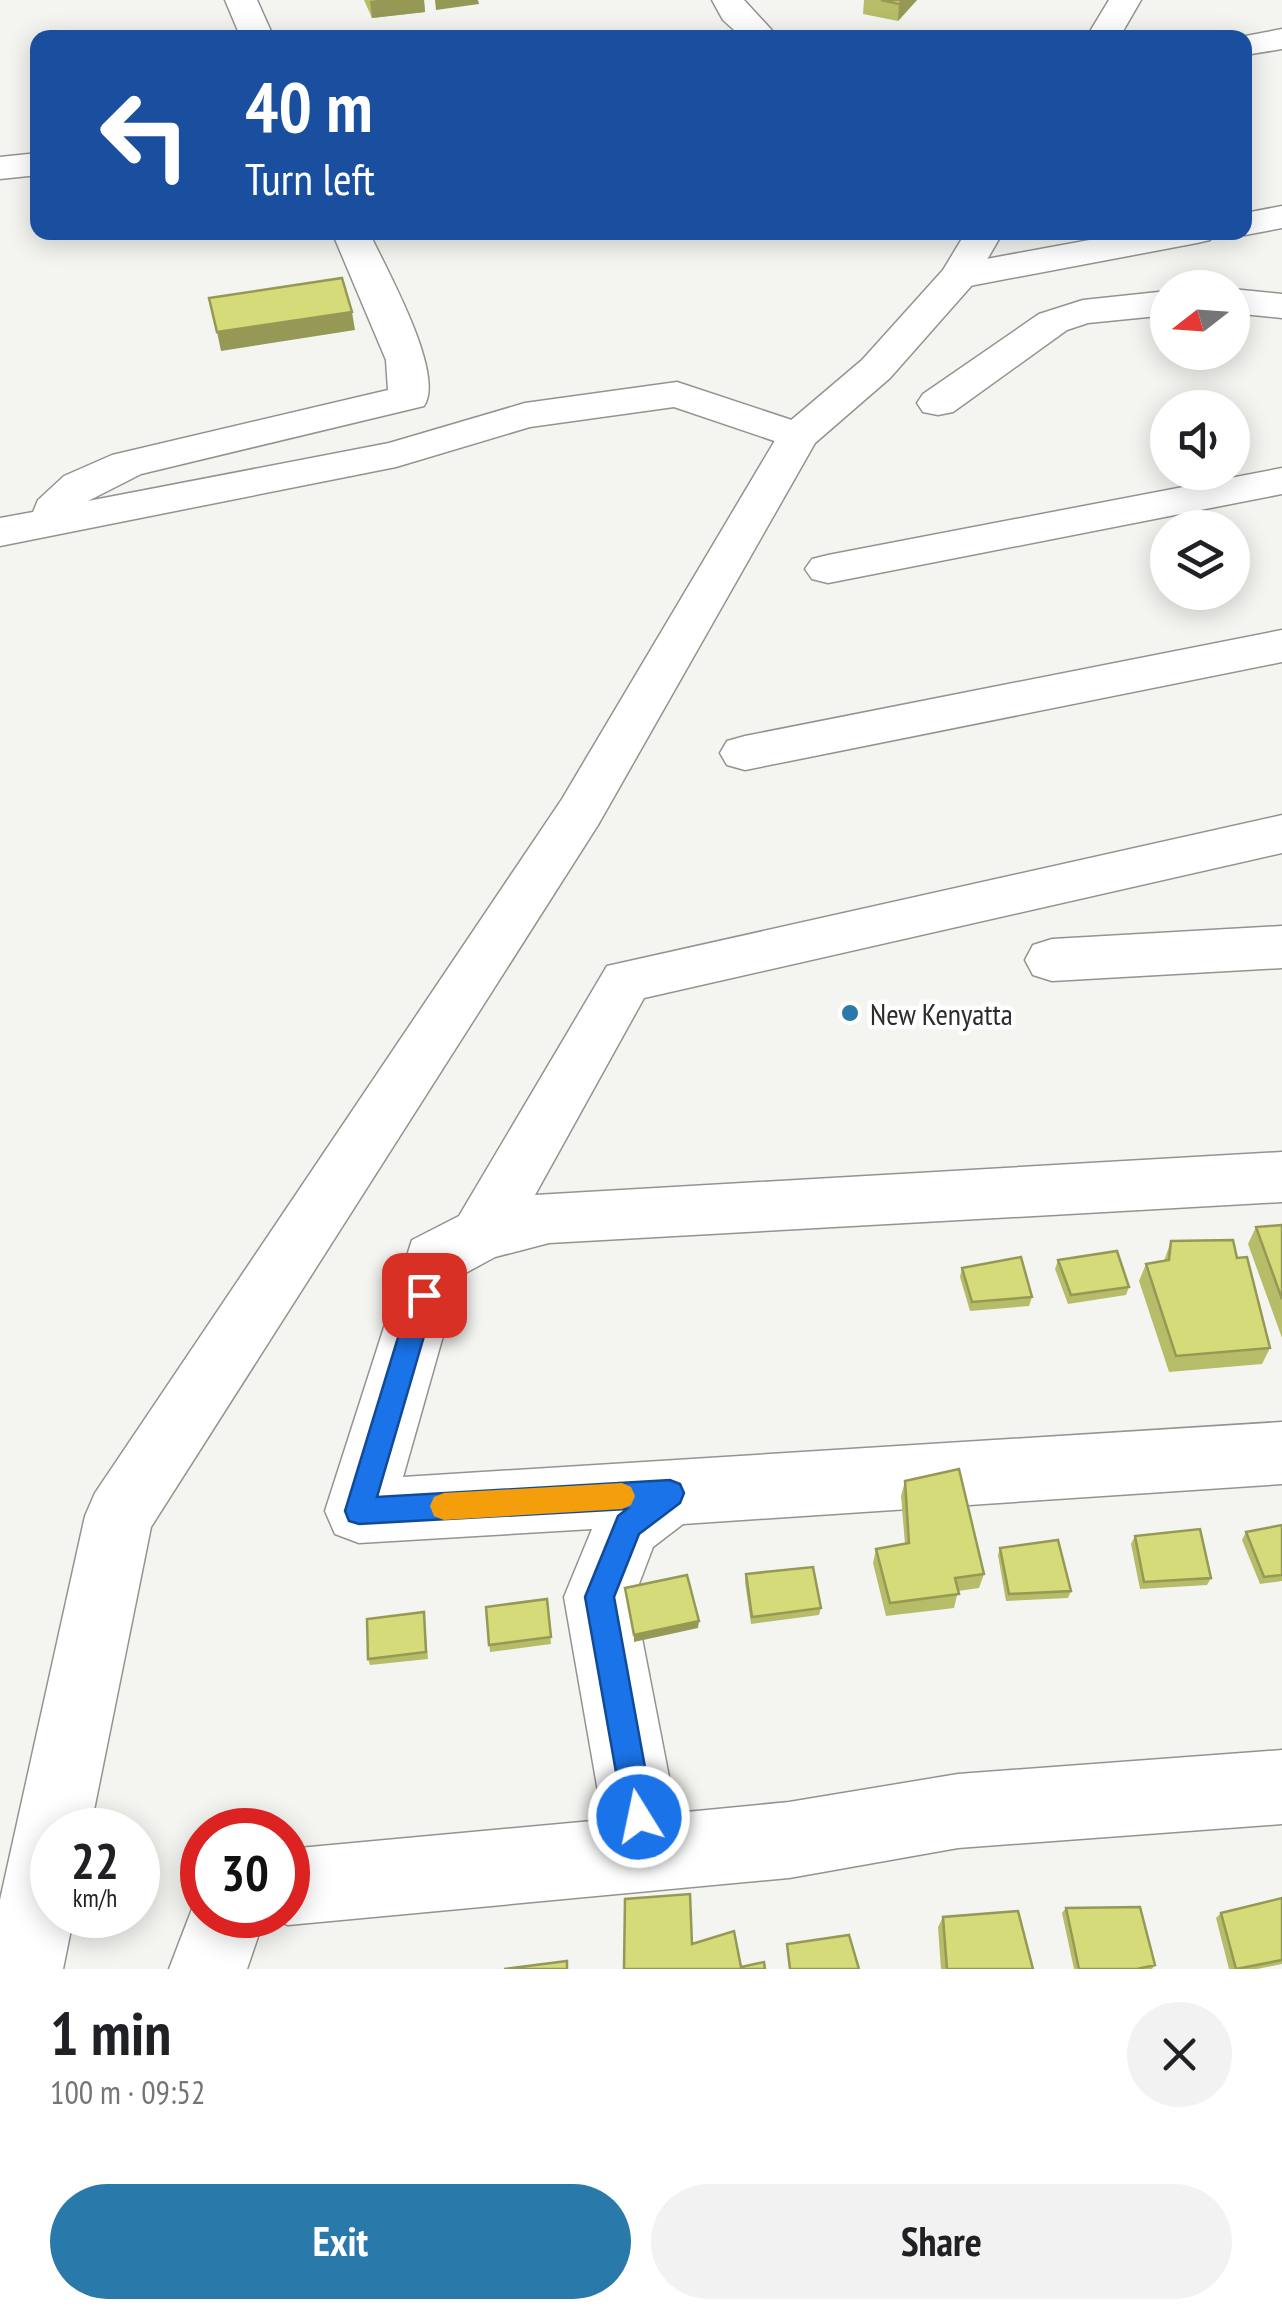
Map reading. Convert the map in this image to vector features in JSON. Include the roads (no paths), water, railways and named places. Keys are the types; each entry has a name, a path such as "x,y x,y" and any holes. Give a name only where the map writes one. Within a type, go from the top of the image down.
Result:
{"street":[{"path":"241,0 254,30"},
{"path":"728,0 734,13 754,30"},
{"path":"1107,30 1124,0"},
{"path":"1252,45 1282,39"},
{"path":"0,168 30,165"},
{"path":"1252,223 1282,217"},
{"path":"354,240 406,360 409,397"},
{"path":"58,1808 119,1516 580,812 798,436 876,370 972,254 1115,240"},
{"path":"1250,301 1282,306"},
{"path":"938,404 1053,322 1083,312 1150,305"},
{"path":"21,527 396,454 525,415 677,394 798,436"},
{"path":"21,527 79,485 127,464 409,397 436,395 525,415"},
{"path":"828,569 1282,482"},
{"path":"745,753 1282,646"},
{"path":"481,1234 626,981 1282,834"},
{"path":"1052,960 1282,947"},
{"path":"1282,1178 548,1217 481,1234 434,1259 359,1511 1282,1453"},
{"path":"646,1853 599,1597 628,1525 670,1493"},
{"path":"310,1885 789,1840 958,1812 1282,1787"},
{"path":"24,1969 31,1938"},
{"path":"208,1969 219,1938"}],"place":[{"name":"New Kenyatta","path":"850,1013"}]}
